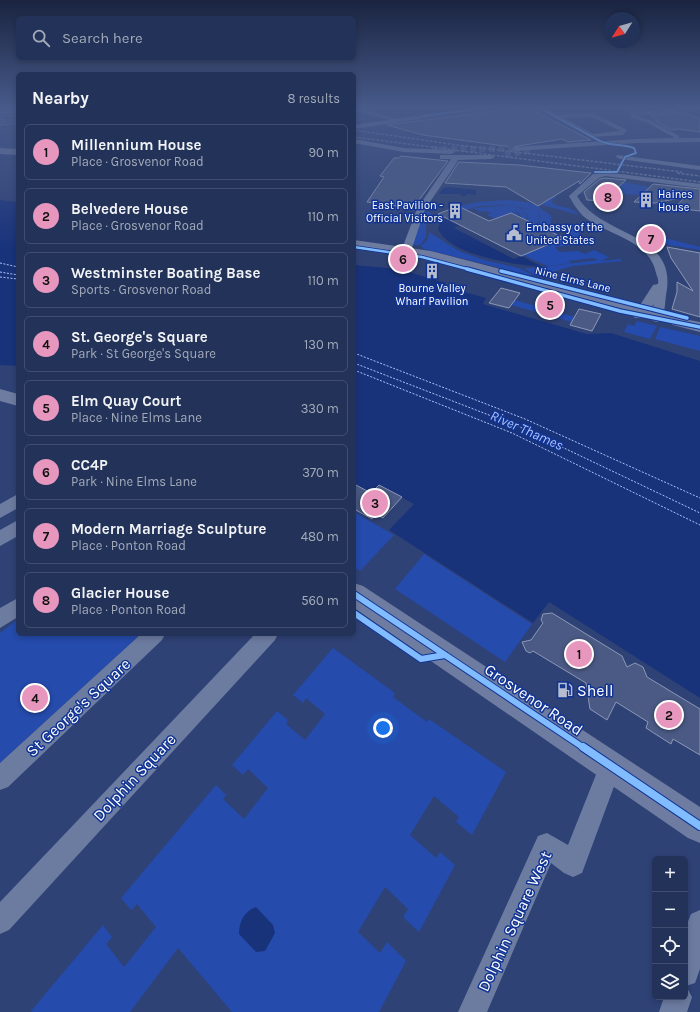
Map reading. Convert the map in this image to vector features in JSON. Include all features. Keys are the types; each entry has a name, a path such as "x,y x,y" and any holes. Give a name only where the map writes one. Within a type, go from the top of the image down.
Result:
{"highway":[{"name":"Nine Elms Lane","path":"356,244 405,253 700,327"},
{"name":"Nine Elms Lane","path":"356,247 405,253"},
{"path":"0,384 16,388"},
{"path":"0,395 16,399"},
{"name":"Grosvenor Road","path":"356,595 700,826"}],"street":[{"path":"409,154 463,158 492,157"},
{"path":"620,157 700,168"},
{"path":"405,253 422,206 436,189 454,161"},
{"path":"648,315 664,280 658,262 643,245 586,214 575,201 573,196 596,176 605,174 700,186"},
{"path":"0,512 16,501"},
{"path":"0,539 16,528"},
{"path":"0,619 16,607"},
{"name":"St George's Square","path":"0,779 153,636"},
{"name":"Dolphin Square","path":"0,921 266,636"},
{"name":"Dolphin Square West","path":"472,1012 547,845 573,864 611,765"},
{"path":"688,964 700,923"},
{"path":"674,1012 677,1000"}],"shaded area":[{"path":"623,182 649,187 640,195 621,194 614,191"},
{"path":"530,193 557,197 551,201 554,204 572,209 579,215 527,201"},
{"path":"507,200 530,203 543,209 537,208 541,209 546,212 551,216 551,225 546,229 536,225 540,219 536,224 527,220 527,214 521,208 544,211 504,205 480,206 466,210 458,206 479,202"},
{"path":"499,206 519,208 525,213 527,217 526,220 521,218 520,214 515,210 519,217 496,219 487,215 491,213 490,212 480,212 473,208"},
{"path":"424,211 432,213 426,223 426,237 420,245 412,245"},
{"path":"573,224 580,234 579,238 570,245 555,247 559,252 578,251 585,254 594,250 609,257 601,261 620,259 622,261 573,266 539,276 535,276 524,268 545,268 543,267 598,260 593,258 568,261 572,263 547,266 523,255 552,244 566,236"},
{"path":"429,232 459,251 484,260 519,268 532,276 424,249 421,246 428,239"},
{"path":"653,235 700,247 700,250 651,242 643,236"},
{"path":"515,300 575,317 572,322 511,305"},
{"path":"637,321 657,326 650,339 624,332 628,324 634,326"},
{"path":"660,327 700,336 700,351 655,339"},
{"path":"356,513 394,535 360,571 356,568"},
{"path":"424,554 532,624 505,662 395,589"},
{"path":"16,621 16,636 139,636 0,763 0,633"},
{"path":"333,648 395,693 393,697 427,722 429,719 506,772 472,835 456,822 459,817 434,796 410,835 436,858 440,852 455,865 419,932 403,917 408,909 385,887 358,932 380,953 387,942 406,961 379,1012 232,1012 178,948 130,1012 32,1012 31,1011 103,925 112,937 106,944 124,967 156,927 137,904 131,910 121,898 216,785 226,795 223,799 244,819 268,788 248,769 243,775 232,765 277,711 288,720 286,724 305,740 325,714 306,698 303,703 293,695"}],"water":[{"path":"449,187 476,190 476,195 467,194 466,196 461,196 461,194 439,194 443,188"},
{"path":"0,200 16,202 16,366 0,365"},
{"path":"446,218 461,225 454,228 514,259 521,256 543,267 517,264 485,257 456,246 445,238 438,229 440,222"},
{"name":"River Thames","path":"356,265 399,269 446,283 443,286 486,298 483,304 587,334 611,333 700,361 700,698 549,602 533,623 389,530 414,504 388,490 371,493 356,485"},
{"path":"256,907 273,925 275,933 265,951 256,952 239,934 241,921 245,914"}],"building":[{"path":"401,156 448,161 413,208 367,202 384,177 380,176 394,158 399,158"},
{"path":"459,162 519,165 591,173 580,184 579,181 538,206 506,187 445,183"},
{"path":"600,179 626,180 603,201 587,200 584,192"},
{"path":"653,184 700,189 700,211 675,208 685,197 655,203 634,202"},
{"name":"Embassy of the United States","path":"458,206 489,221 511,213 564,238 521,256 438,214"},
{"path":"667,247 700,253 700,317 672,309 677,292 677,282 693,291 671,258"},
{"path":"501,288 520,293 509,308 489,303"},
{"path":"579,309 601,314 592,331 570,325"},
{"path":"356,485 371,493 379,485 402,497 383,518 376,514 372,519 356,510"},
{"path":"552,613 622,656 627,667 635,663 643,667 647,677 700,709 700,755 673,739 671,744 646,728 648,722 616,702 607,720 590,709 586,683 533,651 530,653 526,651 522,642 531,640 543,623 541,620 543,614"}],"ferry route":[{"path":"0,263 16,267"},
{"path":"0,272 16,275"},
{"path":"0,277 16,279"},
{"path":"356,354 525,419 700,498"},
{"path":"356,364 520,427 700,513"},
{"path":"356,371 512,433 700,525"}],"tunnel":[{"path":"505,155 510,154"}],"railway":[{"path":"486,154 700,182"},
{"path":"534,154 682,172"},
{"path":"677,173 700,176"}],"cycle path":[{"path":"595,172 617,172 625,157 633,154"},
{"path":"356,247 422,257 620,311 700,327"},
{"path":"501,271 687,318"},
{"path":"356,595 700,826"},
{"path":"356,614 421,659 445,655"}],"place":[{"name":"Glacier House","path":"608,197"},
{"name":"Haines House","path":"646,200"},
{"name":"East Pavilion - Official Visitors","path":"455,211"},
{"name":"Embassy of the United States","path":"514,233"},
{"name":"Modern Marriage Sculpture","path":"651,239"},
{"name":"CC4P","path":"403,259"},
{"name":"Bourne Valley Wharf Pavilion","path":"432,271"},
{"name":"Elm Quay Court","path":"550,305"},
{"name":"Westminster Boating Base","path":"375,503"},
{"name":"Millennium House","path":"579,654"},
{"name":"Shell","path":"565,690"},
{"name":"St. George's Square","path":"35,698"},
{"name":"Belvedere House","path":"669,715"}]}
